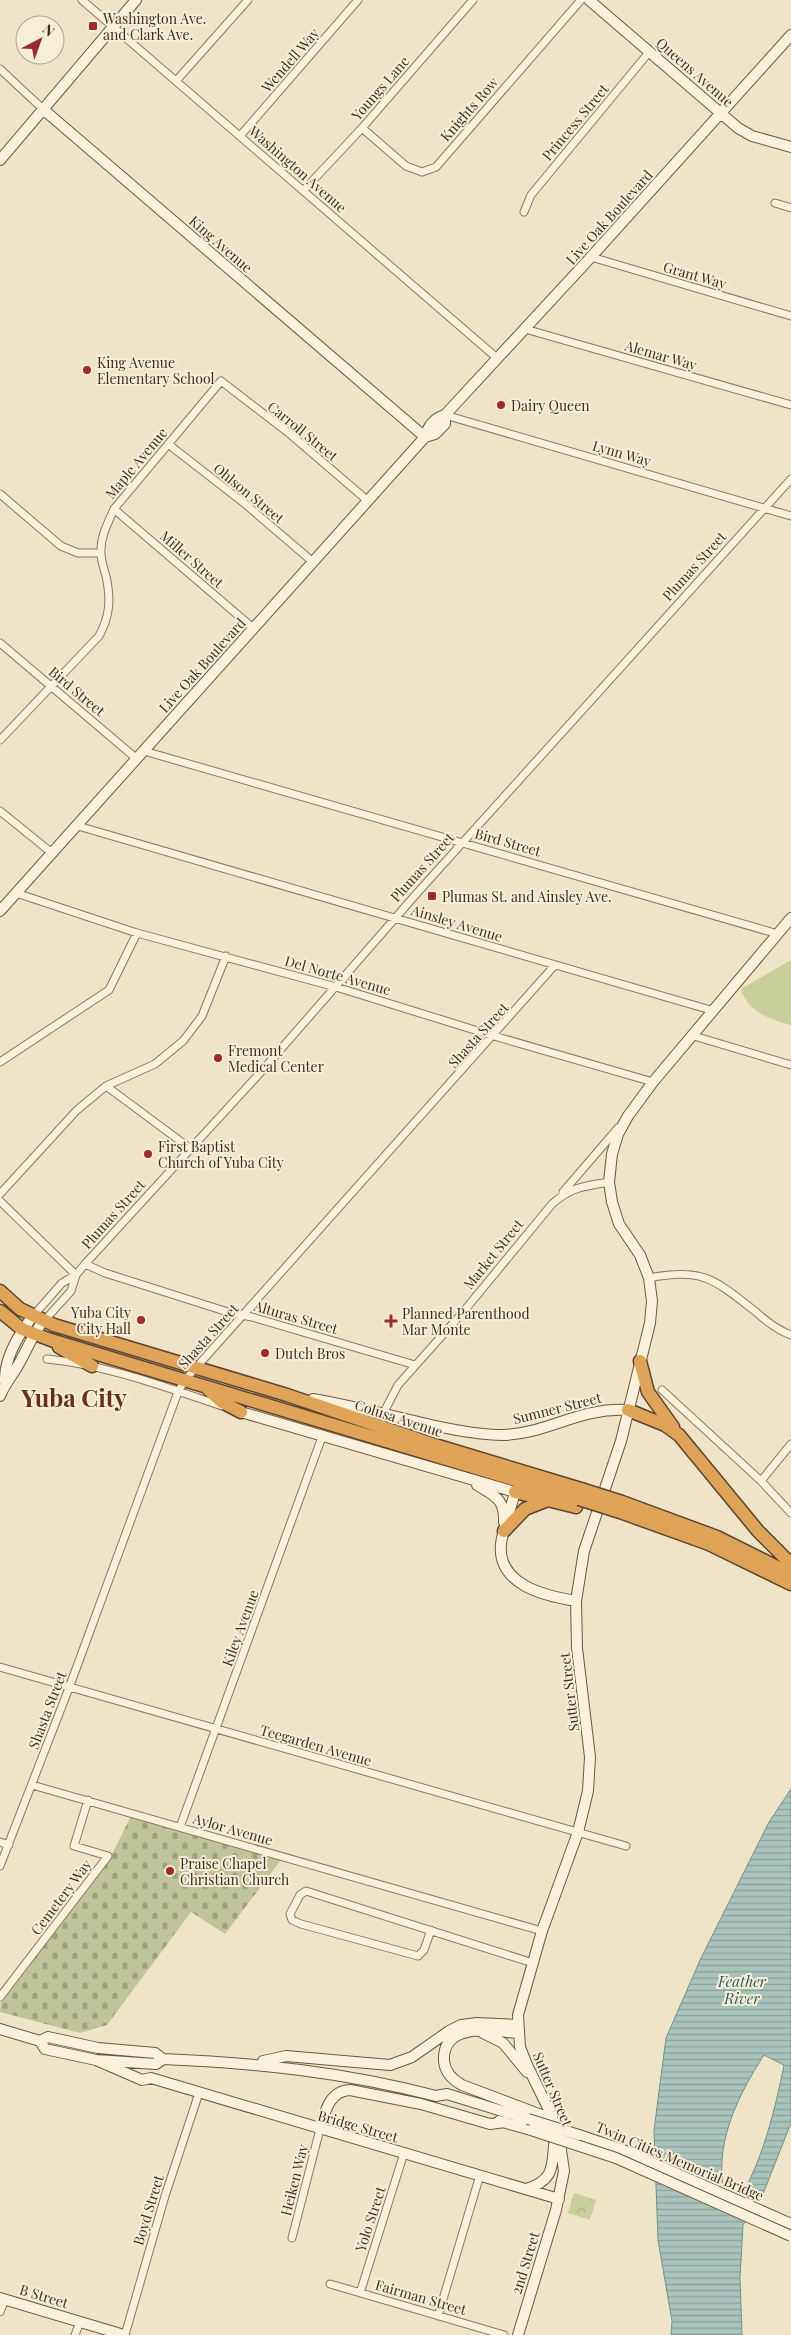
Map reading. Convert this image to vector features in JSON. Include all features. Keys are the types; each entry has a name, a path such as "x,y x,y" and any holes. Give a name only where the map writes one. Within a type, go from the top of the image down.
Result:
{"highway":[{"name":"Colusa Avenue","path":"0,1291 20,1309 38,1319 287,1395 579,1499"},
{"name":"Colusa Avenue","path":"0,1311 28,1332 182,1386 207,1387 579,1499 710,1534 791,1574"},
{"path":"51,1340 75,1358 92,1366"},
{"path":"640,1361 648,1392 678,1435 758,1531 791,1564"},
{"path":"207,1387 222,1402 241,1412"},
{"path":"628,1410 660,1422 678,1435"},
{"path":"515,1492 549,1500 579,1499"},
{"path":"504,1531 525,1510 549,1500"},
{"name":"Colusa Avenue","path":"620,1510 670,1528 727,1552 791,1584"}],"main road":[{"path":"0,160 136,0"},
{"name":"Queens Avenue","path":"589,0 745,132 791,147"},
{"name":"Live Oak Boulevard","path":"0,911 425,438 435,434 445,424 445,415 591,258 791,35"},
{"name":"King Avenue","path":"44,110 425,438"},
{"name":"Market Street","path":"609,1182 612,1154 618,1134 628,1116 653,1082 694,1036 791,918"},
{"name":"Sutter Street","path":"559,2199 564,2163 548,2106 525,2060 518,2029 520,2005 542,1931 578,1832 588,1791 590,1757 578,1648 576,1601 584,1551 612,1474 650,1323 652,1301 649,1278 640,1255 619,1224 609,1182"},
{"name":"Plumas Street","path":"0,1396 5,1382 13,1374 28,1332 38,1319"},
{"name":"Sumner Street","path":"287,1395 450,1429 502,1435 524,1433 603,1409 628,1410"},
{"name":"Colusa Avenue","path":"241,1412 515,1492"},
{"path":"467,1478 501,1502 504,1510 504,1531"},
{"path":"515,1492 501,1543 502,1561 514,1578 531,1589 554,1597 576,1601"},
{"path":"253,2063 286,2056 386,2065 412,2057 449,2031 461,2025 477,2023 518,2029"},
{"path":"0,2029 40,2041 45,2049 96,2060 156,2064 163,2059"},
{"path":"518,2029 464,2032 449,2043 444,2056 448,2073 462,2085 526,2114"},
{"path":"478,2031 503,2043 536,2082"},
{"path":"40,2041 48,2037 98,2048 155,2053 163,2059 253,2063 337,2074 436,2096 447,2094 526,2114"},
{"name":"Bridge Street","path":"96,2060 142,2080 151,2078 559,2199"},
{"path":"320,2129 332,2099 340,2092 350,2090 421,2104 490,2124 505,2122"},
{"path":"436,2096 444,2104 505,2122"},
{"name":"Twin Cities Memorial Bridge","path":"526,2114 626,2151 791,2224"},
{"name":"Twin Cities Memorial Bridge","path":"505,2122 623,2161 791,2236"},
{"path":"526,2189 540,2183 552,2170 554,2161 552,2147 556,2130"},
{"name":"2nd Street","path":"518,2335 559,2199"},
{"name":"B Street","path":"2,2298 125,2335"}],"street":[{"name":"Washington Avenue","path":"82,0 497,358"},
{"path":"176,81 248,0"},
{"name":"Wendell Way","path":"240,136 358,0"},
{"name":"Youngs Lane","path":"304,190 362,128 473,0"},
{"name":"Knights Row","path":"362,128 406,166 422,172 436,167 581,0"},
{"name":"Princess Street","path":"524,212 531,194 650,51"},
{"name":"King Avenue","path":"0,69 44,110"},
{"path":"775,203 791,208"},
{"name":"Grant Way","path":"591,258 791,316"},
{"name":"Alemar Way","path":"525,329 791,405"},
{"name":"Maple Avenue","path":"0,740 99,636 107,621 110,607 109,589 101,553 104,531 114,509 221,381"},
{"name":"Carroll Street","path":"221,381 290,434 368,501"},
{"name":"Lynn Way","path":"445,415 791,516"},
{"name":"Ohlson Street","path":"168,444 244,503 313,562"},
{"name":"Plumas Street","path":"38,1319 71,1291 76,1275 85,1264 191,1149 463,842 791,479"},
{"path":"0,494 61,546 78,553 101,553"},
{"name":"Miller Street","path":"114,509 254,628"},
{"name":"Bird Street","path":"0,643 137,759"},
{"name":"Bird Street","path":"144,751 778,934"},
{"path":"0,811 52,854"},
{"name":"Ainsley Avenue","path":"78,826 714,1011"},
{"name":"Del Norte Avenue","path":"16,893 137,933 336,987 494,1036 653,1082"},
{"path":"0,1062 109,990 137,933"},
{"path":"0,1194 77,1110 106,1086 155,1064 182,1041 202,1016 226,956"},
{"name":"Shasta Street","path":"0,1866 182,1386 195,1367 494,1036 555,965"},
{"path":"694,1036 791,1065"},
{"path":"106,1086 191,1149"},
{"name":"Market Street","path":"383,1414 393,1392 415,1365 464,1311 552,1204 628,1116"},
{"name":"Market Street","path":"552,1204 563,1193 577,1187 609,1182"},
{"path":"0,1201 76,1275"},
{"name":"Alturas Street","path":"85,1264 105,1274 415,1365"},
{"path":"649,1278 670,1274 691,1274 716,1281 777,1330 791,1336"},
{"name":"Plumas Street","path":"38,1319 62,1282 76,1275"},
{"name":"Colusa Avenue","path":"47,1359 92,1366 182,1386 241,1412"},
{"path":"662,1390 791,1513"},
{"name":"Kiley Avenue","path":"180,1827 217,1730 322,1437"},
{"path":"760,1482 791,1444"},
{"name":"Teegarden Avenue","path":"0,1667 626,1846"},
{"name":"Aylor Avenue","path":"32,1785 542,1931"},
{"name":"Cemetery Way","path":"0,1997 108,1856 74,1846 88,1800"},
{"path":"0,1842 9,1845"},
{"path":"431,1930 424,1950 418,1956 301,1924 292,1920 290,1914 300,1895 306,1891 431,1930 533,1963"},
{"name":"Boyd Street","path":"125,2335 165,2196 199,2093"},
{"name":"Heiken Way","path":"292,2238 320,2129"},
{"name":"Yolo Street","path":"360,2293 404,2153"},
{"path":"438,2316 480,2175"},
{"name":"Fairman Street","path":"330,2284 504,2335"},
{"path":"0,2312 2,2298"},
{"name":"B Street","path":"75,2335 80,2322"}],"green space":[{"path":"791,960 791,1025 761,1014 754,1009 744,997 741,989"},
{"path":"131,1816 281,1860 225,1934 191,1912 107,2025 80,2033 0,2012 1,2001 113,1852"},
{"path":"574,2193 596,2200 590,2220 568,2213"}],"water":[{"name":"Feather River","path":"791,1789 791,2123 763,2194 743,2225 740,2278 742,2335 671,2335 672,2321 658,2240 654,2130 666,2038 701,1958 769,1822","holes":["764,2055 784,2065 772,2117 755,2168 739,2200 726,2198 722,2179 722,2161 730,2123 737,2105 745,2087"]}],"pier":[{"path":"652,2154 707,2178 710,2175 714,2177 714,2180 724,2185 728,2196 737,2198 741,2192 761,2201 748,2223 653,2181"}],"place":[{"name":"Washington Ave. and Clark Ave.","path":"93,26"},
{"name":"King Avenue Elementary School","path":"87,370"},
{"name":"Dairy Queen","path":"501,405"},
{"name":"Plumas St. and Ainsley Ave.","path":"432,896"},
{"name":"Fremont Medical Center","path":"218,1058"},
{"name":"First Baptist Church of Yuba City","path":"148,1154"},
{"name":"Yuba City City Hall","path":"141,1320"},
{"name":"Planned Parenthood Mar Monte","path":"391,1321"},
{"name":"Dutch Bros","path":"265,1353"},
{"name":"Praise Chapel Christian Church","path":"170,1871"}],"district":[{"name":"Yuba City","path":"74,1397"}]}
